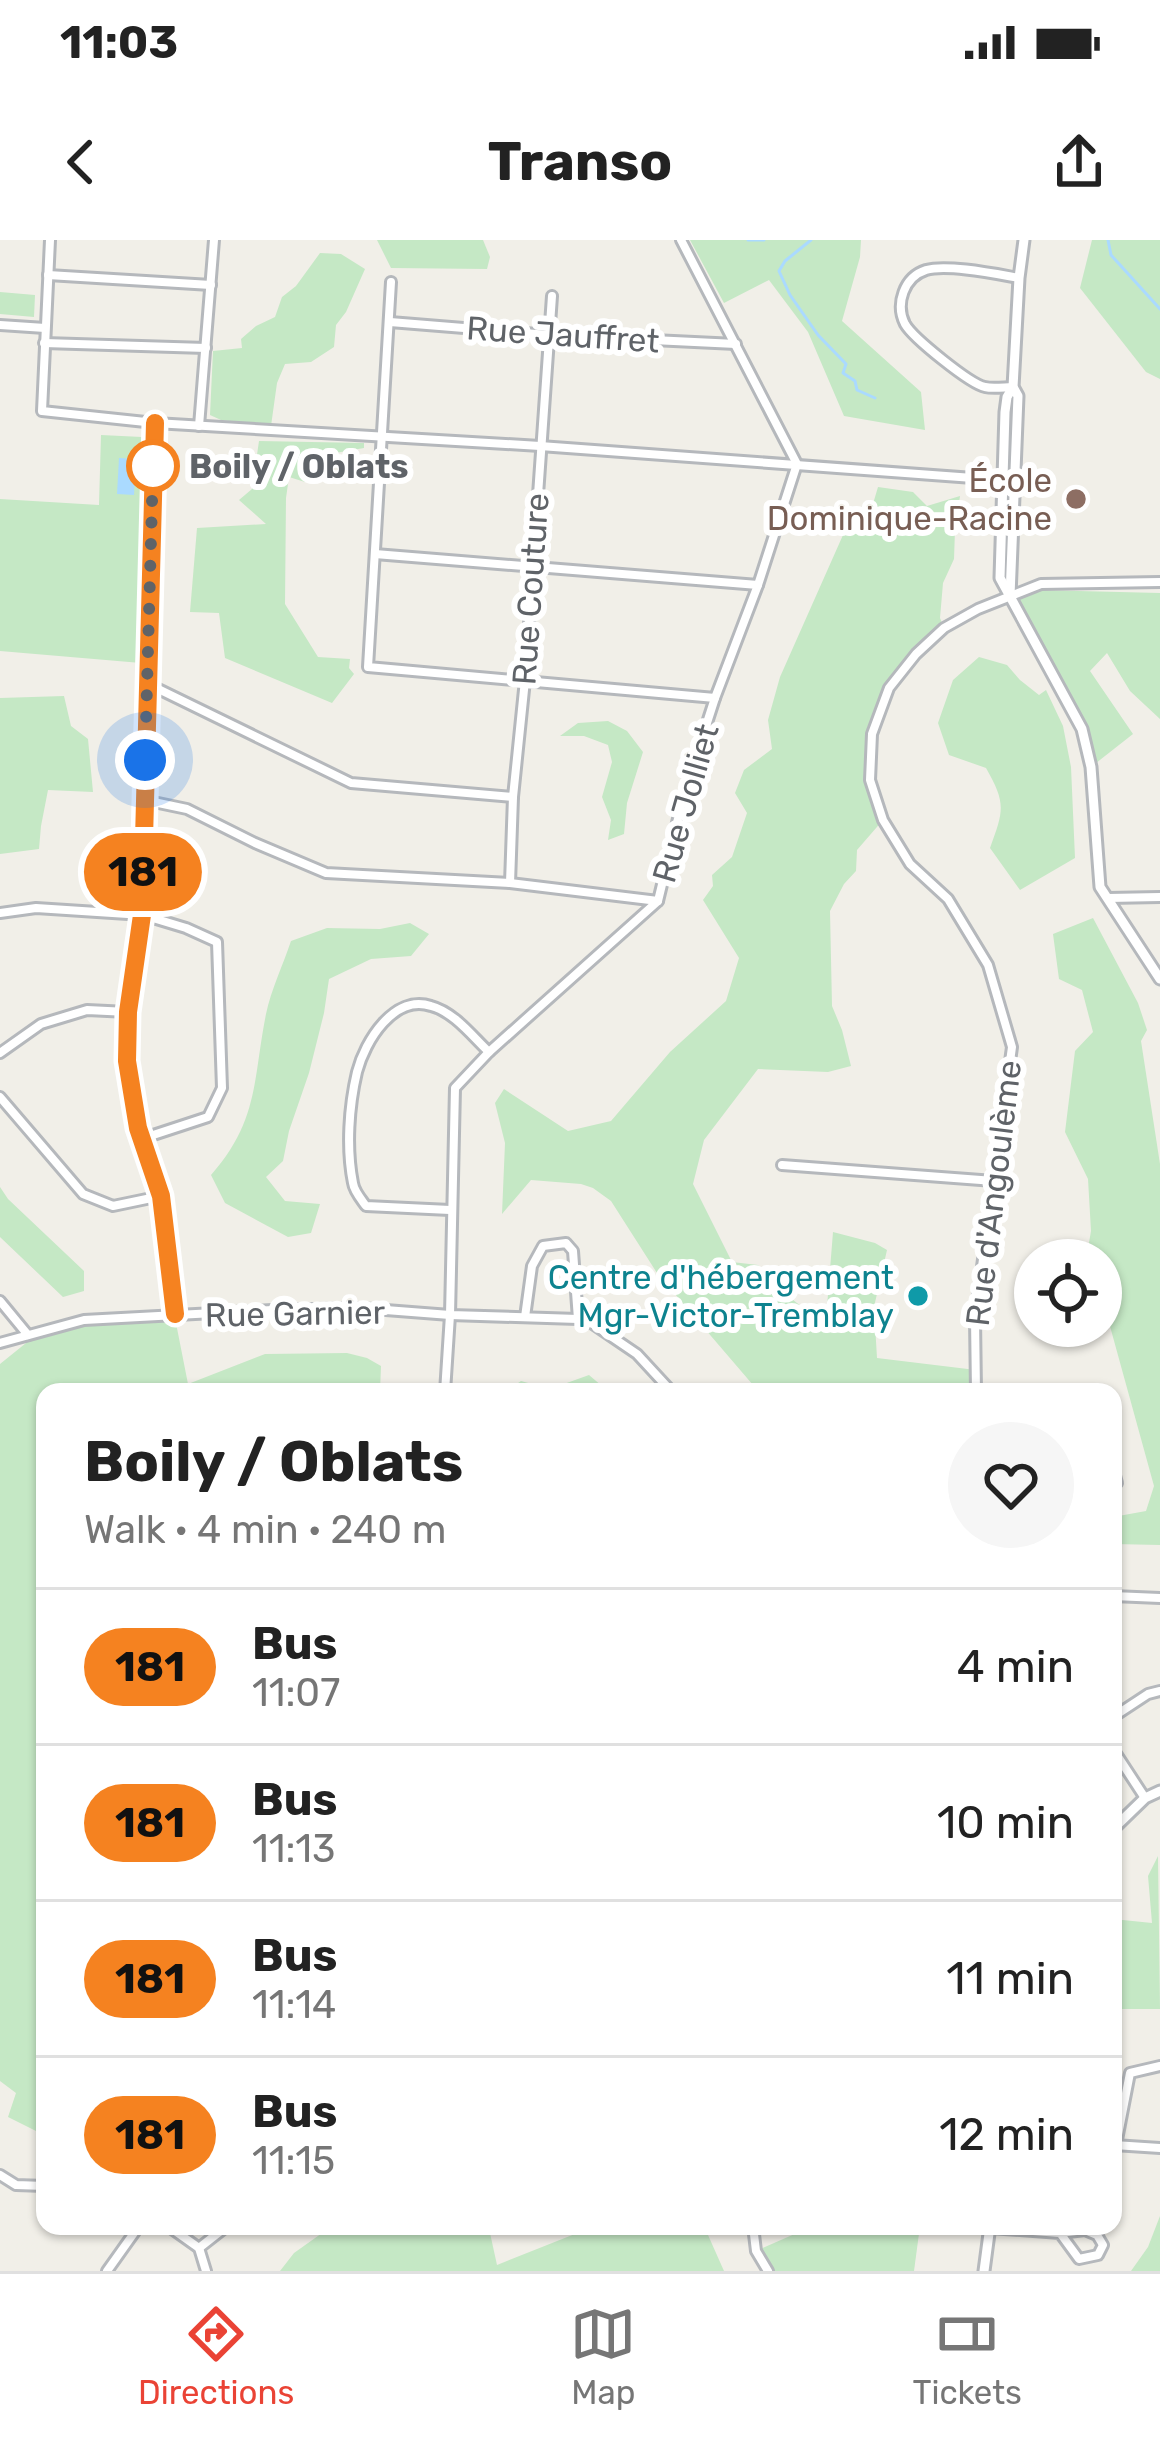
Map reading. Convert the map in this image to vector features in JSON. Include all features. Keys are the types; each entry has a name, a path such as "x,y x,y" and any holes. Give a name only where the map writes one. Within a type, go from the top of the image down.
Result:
{"street":[{"path":"50,240 42,411 155,423 1014,481"},
{"path":"199,426 214,240"},
{"path":"681,240 797,464"},
{"path":"1024,240 1013,387 1005,412 1000,578 1082,729 1091,767 1100,887 1160,979"},
{"path":"1013,387 983,387 941,359 905,324 901,298 909,281 927,270 981,271 1019,278"},
{"path":"48,274 212,285"},
{"path":"392,282 368,667 715,698"},
{"name":"Rue Couture","path":"510,883 552,296"},
{"name":"Rue Jauffret","path":"390,322 737,344"},
{"path":"0,325 44,328"},
{"path":"44,343 206,347"},
{"path":"1010,596 1018,396 1013,387"},
{"path":"155,423 142,915 128,1012 127,1061 141,1138 161,1196 175,1314"},
{"name":"Rue Jolliet","path":"446,1383 455,1088 658,901 684,794 797,464"},
{"path":"375,554 758,585"},
{"name":"Rue d'Angoulème","path":"976,1383 975,1318 1012,1047 988,965 948,899 910,864 883,820 870,780 872,734 890,688 916,654 944,628 978,609 1041,584 1160,582"},
{"path":"146,683 350,783 513,797"},
{"path":"143,800 187,809 326,873 510,883 658,901"},
{"path":"1106,898 1160,897"},
{"path":"0,914 36,908 142,915 217,942 222,1088 208,1117 141,1138"},
{"path":"450,1210 367,1206 353,1187 350,1129 358,1068 384,1019 404,1006 429,1004 451,1016 489,1052"},
{"path":"0,1053 41,1024 87,1010 128,1012"},
{"path":"0,1096 83,1194 112,1205 161,1196"},
{"path":"782,1166 994,1181"},
{"path":"525,1317 532,1266 543,1246 566,1243 573,1251 578,1319 587,1320 637,1354 664,1383"},
{"path":"0,1301 28,1335"},
{"name":"Rue Garnier","path":"0,1343 84,1320 175,1314 360,1308 578,1319"},
{"path":"1122,1596 1160,1598"},
{"path":"1122,1711 1160,1691"},
{"path":"1122,1763 1145,1798"},
{"path":"1122,1820 1145,1798 1160,1791"},
{"path":"1122,2109 1130,2073 1160,2066"},
{"path":"1122,2146 1160,2148"},
{"path":"0,2175 16,2185 36,2186"},
{"path":"107,2271 133,2235"},
{"path":"181,2235 200,2248 206,2271"},
{"path":"200,2248 216,2235"},
{"path":"754,2235 756,2251 768,2271"},
{"path":"985,2271 989,2235"},
{"path":"1061,2235 1079,2259 1098,2255 1103,2245 1097,2235"}],"green space":[{"path":"377,240 483,240 490,257 487,269 391,268"},
{"path":"690,240 861,240 842,321 921,392 925,430 844,416 808,332 769,280 724,303"},
{"path":"1092,240 1160,240 1160,379 1146,372 1080,288"},
{"path":"320,253 341,254 365,269 336,325 334,347 311,362 285,364 277,383 271,426 210,415 213,351 242,348 241,339 275,317 282,297"},
{"path":"0,292 35,295 34,317 0,314"},
{"path":"101,435 142,437 141,663 0,651 0,499 99,505"},
{"path":"259,441 364,443 364,448 324,455 322,465 305,482 289,477 286,498 285,604 318,657 350,659 354,674 332,703 225,658 219,613 190,612 197,528 266,524 239,500 252,489"},
{"path":"878,487 913,492 927,506 960,496 954,559 943,583 940,618 944,628 889,688 872,734 870,780 883,820 857,850 856,871 830,911 832,1006 851,1066 828,1072 758,1069 704,1140 693,1184 732,1262 758,1265 774,1285 811,1314 827,1307 833,1232 887,1250 874,1307 877,1358 976,1370 976,1383 751,1383 657,1273 611,1201 593,1188 531,1180 502,1214 505,1143 495,1103 504,1089 568,1131 611,1121 670,1052 726,1001 739,958 703,900 713,886 712,875 732,857 747,813 735,793 744,770 772,749 768,720 780,677 843,535 870,514"},
{"path":"1038,590 1160,593 1160,719 1130,691 1107,653 1090,671 1133,734 1091,767 1082,729 1010,596"},
{"path":"979,657 1007,665 1039,695 1046,690 1063,726 1071,767 1075,858 1020,890 990,848 1001,807 992,780 986,768 949,755 938,723 953,680"},
{"path":"64,696 71,726 88,739 93,792 48,790 39,849 0,854 0,698"},
{"path":"608,721 627,731 643,752 627,803 624,834 608,840 611,820 602,797 612,762 608,745 584,736 560,736 578,723"},
{"path":"1093,918 1138,1003 1147,1030 1141,1041 1160,1164 1160,1545 1122,1544 1122,1515 1146,1511 1154,1486 1116,1347 1122,1347 1122,1239 1090,1239 1088,1179 1065,1132 1075,1051 1093,1032 1082,990 1059,979 1053,934"},
{"path":"410,923 429,934 411,956 371,959 329,979 309,1073 283,1161 266,1177 285,1201 320,1204 311,1233 288,1237 225,1203 211,1175 246,1117 268,1005 291,941 327,928 380,929"},
{"path":"0,1187 84,1271 84,1291 63,1297 0,1237"},
{"path":"175,1318 188,1383 36,1383 36,2131 8,2117 16,2093 0,2081 0,1364 31,1339 83,1325"},
{"path":"347,1353 381,1366 380,1383 191,1383 265,1354"},
{"path":"589,1375 598,1383 567,1383"},
{"path":"1158,1856 1160,2009 1122,2009 1122,1920 1152,1923 1148,1876"},
{"path":"1160,2216 1160,2271 1131,2271 1148,2247"},
{"path":"319,2235 490,2235 497,2265 572,2235 708,2235 724,2271 280,2271 294,2253"},
{"path":"792,2235 919,2235 914,2271 771,2271 756,2251"}],"water":[{"path":"119,458 136,459 134,495 117,494"}],"waterway":[{"path":"748,240 764,240"},
{"path":"811,240 779,271 818,335 846,364 843,373 855,381 857,390 875,398"},
{"path":"1108,240 1111,255 1160,309"}],"bus line":[{"name":"181","path":"155,423 142,915 128,1012 127,1061 138,1128 161,1196 175,1314"}],"place":[{"name":"Boily / Oblats","path":"153,466"},
{"name":"École Dominique-Racine","path":"1076,499"},
{"name":"Centre d'hébergement Mgr-Victor-Tremblay","path":"918,1296"}],"route":[{"path":"145,760 153,466"}]}
